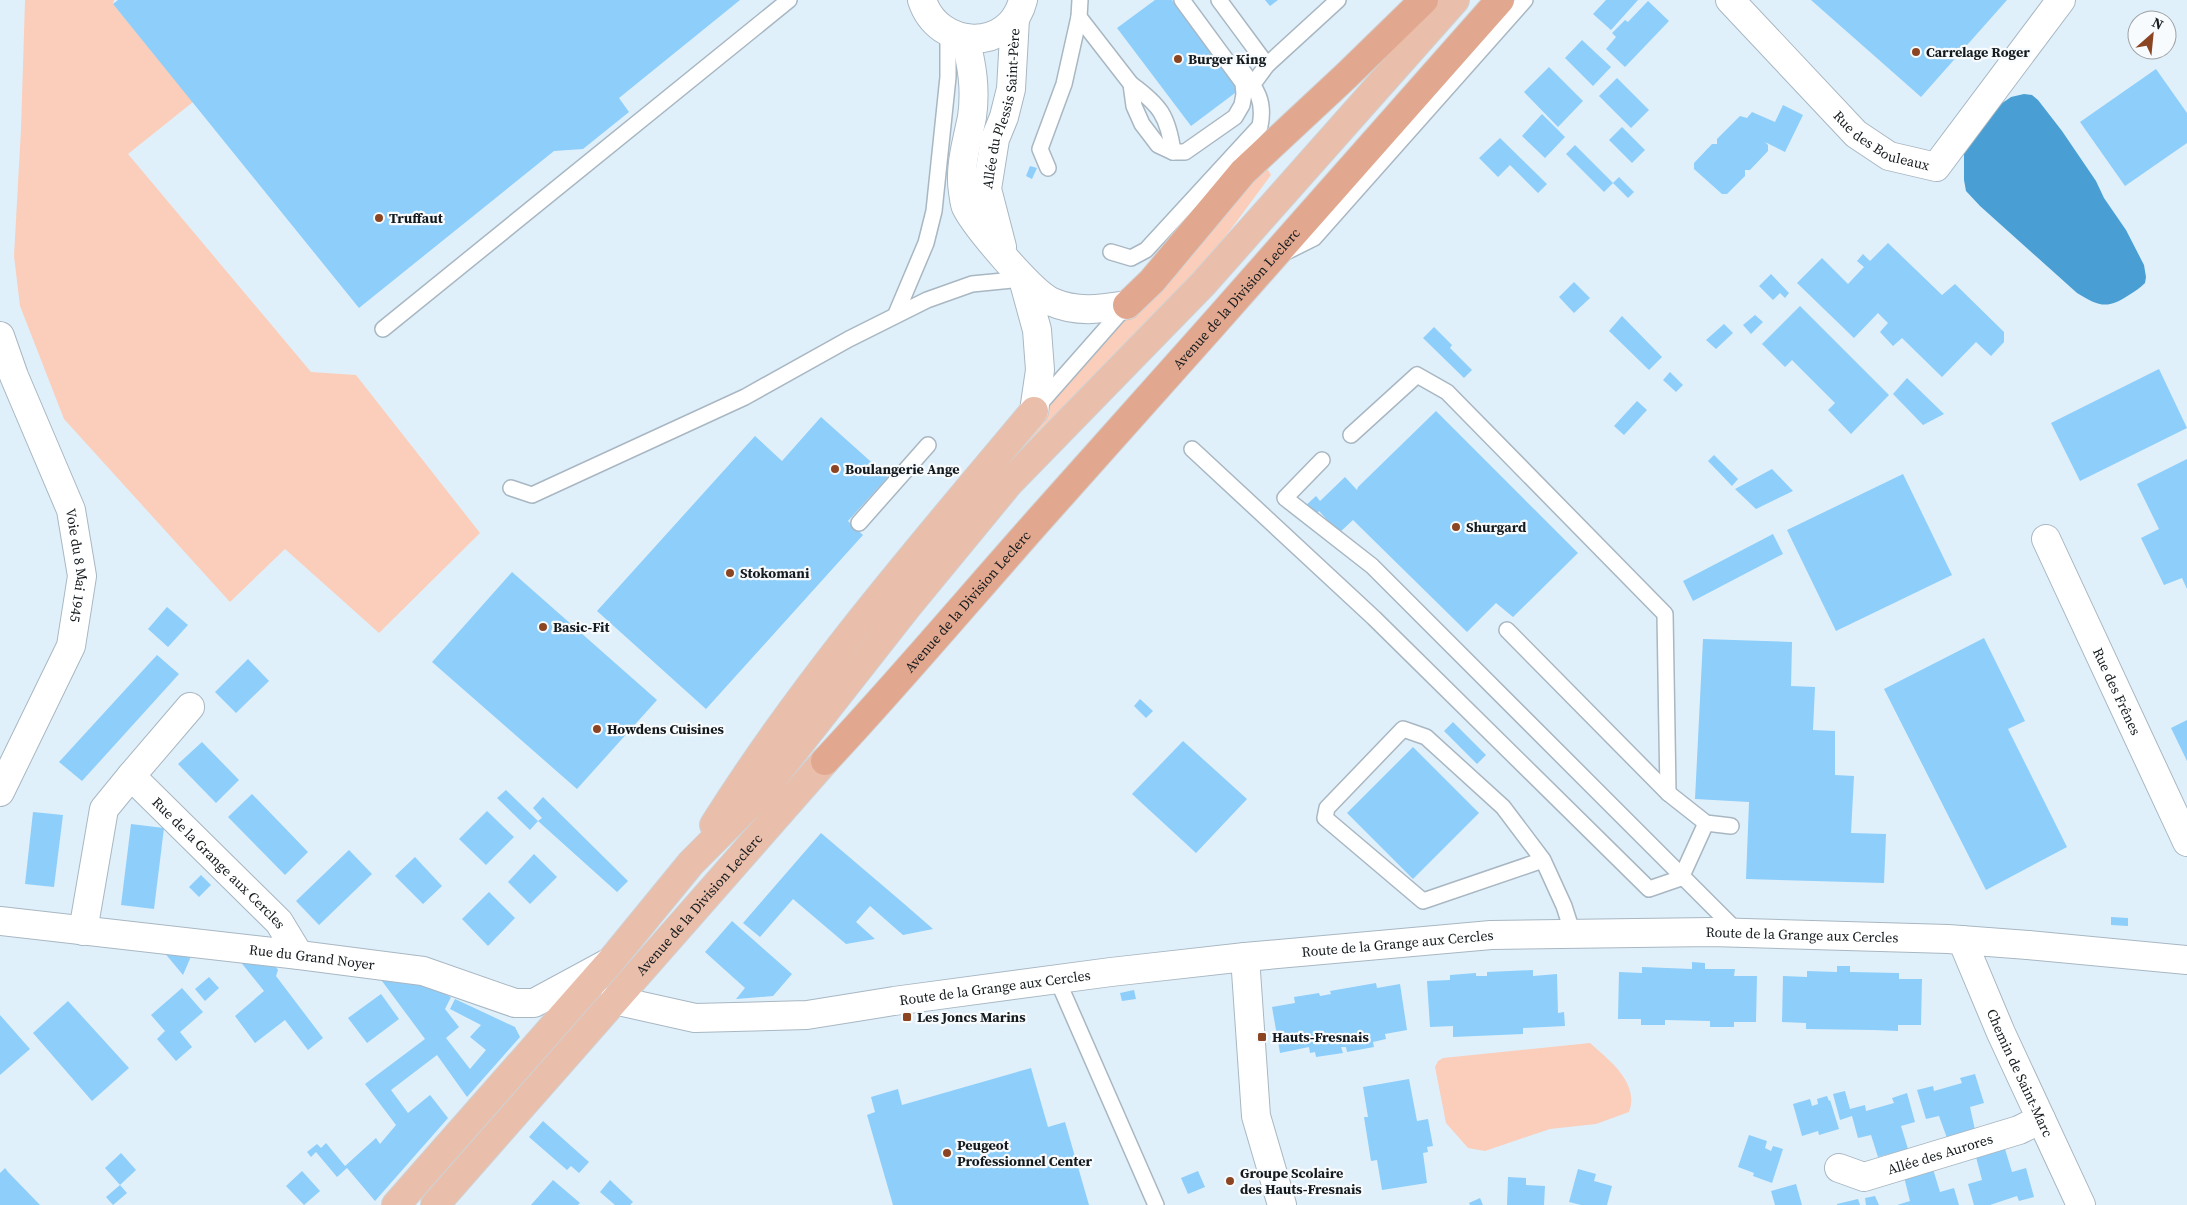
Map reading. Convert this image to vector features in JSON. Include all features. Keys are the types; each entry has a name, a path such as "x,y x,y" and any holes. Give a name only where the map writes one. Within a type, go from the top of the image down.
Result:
{"highway":[{"path":"1127,305 1152,281 1243,172 1424,0"},
{"name":"Avenue de la Division Leclerc","path":"826,760 887,695 1014,548 1500,0"}],"main road":[{"name":"Avenue de la Division Leclerc","path":"396,1205 610,962 691,863 762,793 907,607 1009,483 1203,284 1455,0"},
{"path":"691,863 743,780 859,620 1034,411"},
{"name":"Avenue de la Division Leclerc","path":"435,1205 826,760"}],"street":[{"path":"922,0 931,18 938,26 956,36 978,39 992,36 1005,28 1019,9"},
{"name":"Rue des Bouleaux","path":"1730,0 1856,134 1889,156 1936,167 2061,0"},
{"name":"Allée du Plessis Saint-Père","path":"1005,256 987,188 995,139 1004,117 1011,88 1019,9"},
{"name":"Allée du Plessis Saint-Père","path":"956,36 972,65 974,86 972,115 962,174 966,206 1023,279 1051,302 1073,309 1095,310 1127,305"},
{"name":"Allée du Plessis Saint-Père","path":"1023,279 1037,330 1040,370 1034,411"},
{"name":"Voie du 8 Mai 1945","path":"0,336 14,376 71,510 82,576 71,646 0,792"},
{"name":"Rue des Frênes","path":"2046,539 2187,842"},
{"path":"83,930 104,810 190,707"},
{"name":"Rue de la Grange aux Cercles","path":"131,776 279,922 298,955"},
{"name":"Rue du Grand Noyer","path":"0,921 423,971 515,1003 534,1003 610,962"},
{"name":"Route de la Grange aux Cercles","path":"614,1000 696,1018 807,1015 1057,979 1245,957 1491,935 1738,932 1962,940 2187,960"},
{"name":"Chemin de Saint-Marc","path":"1962,940 2000,1033 2081,1205"},
{"path":"1245,957 1256,1116 1282,1205"},
{"name":"Allée des Aurores","path":"1839,1168 1864,1177 2019,1130 2041,1119"}],"lane":[{"path":"383,328 789,0"},
{"path":"1048,168 1040,149 1064,84 1079,18 1080,0"},
{"path":"1130,84 1134,106 1142,124 1158,145 1173,152 1185,152 1235,117 1242,105 1243,83 1182,0"},
{"path":"1111,252 1131,258 1146,250 1260,126 1263,112 1260,98 1253,84 1191,0"},
{"path":"1253,84 1267,65 1338,0"},
{"path":"1273,258 1314,238 1525,0"},
{"path":"1226,4 1267,65"},
{"path":"1079,18 1130,84 1150,97 1161,110 1168,121 1173,152"},
{"path":"896,314 926,243 934,211 948,77 956,36"},
{"path":"511,488 532,495 745,397 896,314 944,293 972,284 1023,279"},
{"path":"1034,411 1127,305"},
{"path":"1351,435 1417,375 1447,392 1665,614 1668,793"},
{"path":"859,523 928,444"},
{"path":"1192,449 1374,618 1649,889 1682,878 1706,823"},
{"path":"1322,460 1285,498 1372,566 1738,932"},
{"path":"1507,630 1668,793 1706,823 1731,826"},
{"path":"1543,860 1423,902 1324,818 1327,808 1403,729 1426,737 1503,807 1543,860 1564,906 1573,934"},
{"path":"1057,979 1156,1205"}],"shaded area":[{"path":"25,0 114,0 113,4 193,102 128,154 311,372 356,375 480,533 379,633 285,549 230,602 64,419 20,306 14,256 21,129"},
{"path":"1267,168 1271,175 1197,275 805,718 800,713 961,506 1236,191"},
{"path":"1590,1043 1614,1065 1627,1082 1631,1101 1629,1112 1596,1124 1550,1129 1485,1151 1468,1148 1446,1123 1435,1067 1438,1061 1443,1058"}],"water":[{"path":"2024,94 2032,95 2038,100 2062,131 2126,230 2144,265 2145,283 2115,303 2097,303 2077,293 1980,206 1966,191 1964,152 1998,106 2011,97"}],"building":[{"name":"Truffaut","path":"118,0 740,0 619,98 629,112 583,149 554,151 359,308 113,4"},
{"name":"Burger King","path":"1155,0 1172,0 1239,90 1191,126 1117,28"},
{"path":"1265,0 1278,0 1270,6"},
{"path":"1606,0 1638,0 1611,30 1593,14"},
{"name":"Carrelage Roger","path":"1811,0 2007,0 1921,97"},
{"path":"1648,1 1669,21 1625,67 1606,49 1616,37 1612,33 1625,20 1628,22"},
{"path":"1582,40 1611,67 1593,86 1565,58"},
{"path":"1549,67 1583,101 1558,127 1524,92"},
{"path":"2156,69 2187,113 2187,143 2125,186 2080,122"},
{"path":"1617,78 1649,110 1631,128 1599,96"},
{"path":"1783,105 1803,115 1785,152 1765,142 1768,145 1768,151 1750,170 1745,170 1745,176 1727,194 1722,194 1694,169 1694,163 1712,144 1717,144 1717,139 1740,116 1747,118 1752,112 1775,122"},
{"path":"1542,114 1565,137 1545,158 1522,136"},
{"path":"1622,127 1645,150 1632,163 1609,140"},
{"path":"1500,138 1547,184 1538,193 1510,165 1498,177 1479,158"},
{"path":"1575,145 1613,183 1604,192 1566,154"},
{"path":"1030,166 1037,168 1032,179 1026,176"},
{"path":"1619,177 1634,192 1628,198 1613,183"},
{"path":"1888,243 1942,295 1955,284 2004,332 2004,342 1991,356 1976,342 1942,377 1902,338 1893,346 1880,332 1888,323 1878,313 1854,338 1797,283 1822,258 1848,284 1864,267 1857,261 1863,254 1870,261"},
{"path":"1771,274 1789,293 1785,298 1780,293 1773,300 1759,286"},
{"path":"1574,282 1590,298 1574,313 1559,297"},
{"path":"1800,306 1889,395 1851,434 1828,410 1835,403 1792,360 1785,367 1762,344"},
{"path":"1755,315 1763,322 1751,334 1743,325"},
{"path":"1622,316 1662,357 1649,370 1609,331"},
{"path":"1724,324 1733,333 1716,349 1706,340"},
{"path":"1434,327 1452,345 1450,348 1472,370 1464,378 1423,338"},
{"path":"2159,369 2187,428 2080,481 2051,423"},
{"path":"1670,372 1683,385 1676,392 1663,380"},
{"path":"1907,378 1944,414 1923,425 1893,394"},
{"path":"1637,401 1647,410 1624,435 1614,426"},
{"name":"Shurgard","path":"1436,411 1578,553 1513,617 1496,603 1467,632 1353,520 1339,533 1319,511 1313,518 1303,508 1316,496 1320,501 1345,477 1357,490"},
{"name":"Stokomani","path":"821,417 888,477 848,521 863,535 706,709 597,611 755,436 782,461"},
{"path":"1714,455 1738,479 1732,486 1708,461"},
{"path":"2187,459 2187,589 2182,578 2164,585 2141,538 2159,529 2137,484"},
{"path":"1772,469 1793,491 1756,509 1735,489"},
{"path":"1903,474 1952,575 1836,631 1787,530"},
{"path":"1773,534 1783,554 1693,601 1683,581"},
{"path":"512,572 657,700 577,789 432,662"},
{"path":"167,607 188,625 168,647 148,629"},
{"path":"1984,638 2025,721 2008,729 2067,847 1986,890 1884,689"},
{"path":"1703,639 1792,642 1791,686 1815,687 1813,730 1835,731 1835,775 1854,776 1851,833 1886,834 1884,883 1746,879 1749,802 1695,799"},
{"path":"157,655 179,674 82,781 59,762"},
{"path":"248,659 269,681 236,713 215,692"},
{"path":"1140,699 1153,711 1146,718 1134,706"},
{"path":"2187,720 2187,761 2171,728"},
{"path":"1453,722 1486,755 1477,764 1444,731"},
{"path":"1183,741 1247,799 1196,853 1132,794"},
{"path":"202,742 239,780 216,803 178,764"},
{"path":"1413,747 1479,813 1413,879 1347,813"},
{"path":"506,790 538,821 530,830 497,798"},
{"path":"252,794 308,852 285,875 228,817"},
{"path":"543,797 628,881 617,892 538,821 542,818 533,808"},
{"path":"487,811 514,837 486,865 459,839"},
{"path":"33,812 63,815 54,887 25,884"},
{"path":"131,824 164,828 154,909 121,905"},
{"path":"821,833 933,929 903,935 870,906 856,922 875,939 846,944 793,899 760,937 743,923"},
{"path":"349,850 372,874 319,925 296,901"},
{"path":"534,854 557,877 530,904 508,882"},
{"path":"415,857 442,886 423,904 395,876"},
{"path":"201,875 211,885 199,897 189,887"},
{"path":"489,892 515,918 488,946 462,919"},
{"path":"2111,917 2128,918 2128,926 2111,925"},
{"path":"732,921 792,974 773,996 736,999 745,988 705,952"},
{"path":"163,951 192,954 183,975"},
{"path":"239,960 274,964 278,970 276,976 323,1038 308,1050 285,1020 255,1043 235,1016 264,991"},
{"path":"1692,962 1705,963 1705,969 1735,969 1734,976 1757,976 1756,1022 1734,1022 1734,1027 1710,1027 1710,1021 1665,1020 1665,1025 1641,1025 1641,1019 1618,1019 1619,972 1642,973 1642,967 1692,969"},
{"path":"1837,966 1850,966 1850,972 1899,973 1899,979 1922,979 1921,1025 1898,1025 1898,1031 1806,1029 1806,1023 1782,1022 1783,976 1807,977 1807,971 1837,972"},
{"path":"1533,970 1533,976 1557,974 1558,1013 1564,1012 1565,1026 1523,1028 1523,1034 1453,1037 1453,1026 1430,1027 1427,981 1450,980 1450,975 1476,973 1476,976 1487,976 1487,972"},
{"path":"209,977 219,988 205,1001 195,989"},
{"path":"379,977 418,982 451,997 445,1009 459,1027 446,1038 470,1069 486,1050 470,1037 481,1025 450,1009 455,999 515,1027 520,1037 467,1097 437,1055 391,1090 408,1113 430,1095 448,1118 375,1201 347,1168 337,1177 316,1152 311,1157 307,1152 317,1144 321,1148 326,1143 345,1166 376,1138 380,1144 396,1125 365,1084 425,1039"},
{"path":"1376,983 1377,988 1400,984 1407,1030 1385,1034 1386,1039 1373,1042 1374,1047 1347,1052 1346,1047 1341,1047 1343,1053 1316,1057 1315,1052 1310,1053 1309,1047 1280,1053 1272,1007 1295,1003 1294,997 1319,993 1320,996 1331,994 1330,991"},
{"path":"182,988 203,1012 180,1032 192,1047 176,1061 157,1039 165,1031 151,1015"},
{"path":"1134,990 1136,999 1122,1001 1120,993"},
{"path":"381,994 399,1019 367,1043 348,1018"},
{"path":"68,1001 129,1068 92,1101 33,1033"},
{"path":"0,1015 30,1049 0,1075"},
{"path":"1031,1068 1048,1127 1065,1122 1089,1205 893,1205 867,1115 875,1112 871,1097 898,1089 902,1105"},
{"path":"1975,1074 1984,1103 1970,1107 1975,1130 1947,1138 1939,1116 1926,1119 1917,1090 1933,1086 1934,1091 1962,1083 1960,1078"},
{"path":"1409,1079 1417,1121 1428,1119 1433,1146 1427,1147 1428,1152 1423,1153 1427,1183 1382,1190 1377,1160 1371,1161 1364,1117 1368,1117 1363,1087"},
{"path":"1845,1091 1850,1109 1865,1105 1866,1111 1894,1103 1892,1098 1907,1093 1915,1122 1901,1126 1908,1149 1878,1157 1871,1135 1858,1138 1852,1116 1840,1120 1833,1094"},
{"path":"1827,1096 1839,1129 1819,1135 1818,1131 1802,1136 1793,1104 1810,1099 1812,1106 1818,1104 1817,1099"},
{"path":"543,1121 589,1162 579,1173 571,1166 567,1170 529,1137"},
{"path":"1749,1135 1767,1141 1765,1148 1771,1151 1773,1146 1783,1149 1772,1183 1753,1176 1754,1173 1738,1167"},
{"path":"2005,1149 2012,1172 2026,1168 2034,1197 2019,1201 2017,1196 1990,1205 1974,1205 1968,1184 1982,1180 1976,1157"},
{"path":"121,1153 136,1170 120,1185 105,1168"},
{"path":"5,1168 40,1205 0,1205 0,1173"},
{"path":"1578,1169 1596,1174 1594,1181 1612,1186 1607,1205 1581,1205 1569,1202"},
{"path":"1933,1169 1940,1192 1954,1188 1959,1205 1897,1205 1910,1201 1904,1177"},
{"path":"302,1171 320,1191 304,1205 286,1186"},
{"path":"1198,1171 1205,1187 1188,1194 1181,1178"},
{"path":"1508,1177 1526,1178 1526,1185 1545,1186 1544,1205 1507,1205"},
{"path":"553,1180 580,1203 578,1205 531,1205"},
{"path":"610,1180 633,1202 630,1205 615,1205 600,1192"},
{"path":"1796,1184 1802,1205 1775,1205 1771,1191"},
{"path":"120,1185 127,1193 113,1205 106,1197"},
{"path":"1875,1196 1879,1205 1866,1205 1865,1198"},
{"path":"1480,1198 1483,1205 1470,1205 1469,1203"},
{"path":"1858,1199 1860,1205 1837,1205 1837,1204"}],"place":[{"name":"Carrelage Roger","path":"1916,52"},
{"name":"Burger King","path":"1178,59"},
{"name":"Truffaut","path":"379,218"},
{"name":"Boulangerie Ange","path":"835,469"},
{"name":"Shurgard","path":"1456,527"},
{"name":"Stokomani","path":"730,573"},
{"name":"Basic-Fit","path":"543,627"},
{"name":"Howdens Cuisines","path":"597,729"},
{"name":"Les Joncs Marins","path":"907,1017"},
{"name":"Hauts-Fresnais","path":"1262,1037"},
{"name":"Peugeot Professionnel Center","path":"947,1153"},
{"name":"Groupe Scolaire des Hauts-Fresnais","path":"1230,1181"}]}
